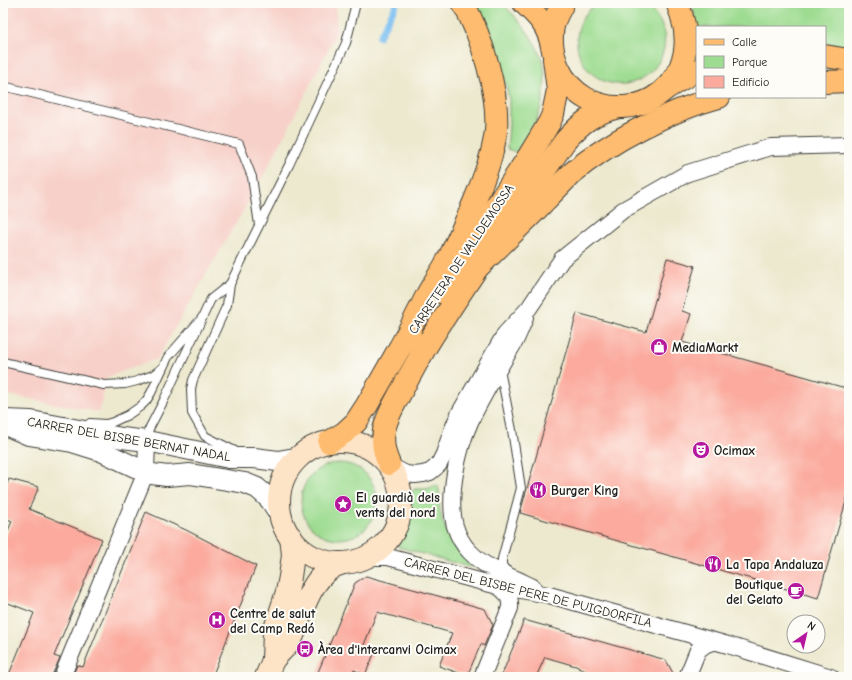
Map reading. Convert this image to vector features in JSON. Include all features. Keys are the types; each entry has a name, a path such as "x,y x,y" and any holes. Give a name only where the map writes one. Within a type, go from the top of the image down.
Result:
{"main road":[{"path":"399,349 459,237 484,179 493,148 496,130 494,93 484,52 463,3"},
{"path":"524,3 546,28 553,52 564,79 575,91 586,98 598,104 619,108"},
{"path":"553,52 552,34 554,24 563,3"},
{"path":"664,89 672,82 677,74 686,45 686,35 682,15 678,5"},
{"name":"CARRETERA DE VALLDEMOSSA","path":"329,442 351,428 356,422 399,349 436,299 549,123 556,105 558,90 553,52"},
{"path":"826,56 849,60"},
{"path":"664,89 696,71"},
{"path":"826,82 849,80"},
{"name":"CARRETERA DE VALLDEMOSSA","path":"389,464 384,455 383,440 386,423 391,410 416,364 446,314 476,269 569,137 580,126 598,113 644,103 651,100 664,89"},
{"path":"476,269 550,195 572,174 591,159 611,146 654,123 696,104 716,98"},
{"path":"341,441 361,445 378,455 389,464 399,487 401,507 392,534 380,548 352,561 336,565 329,569 317,581 306,602 291,639 270,668 274,632 287,592 293,555 279,498 284,478 292,465 303,454 321,444 341,441"},
{"path":"286,528 297,545 314,557 323,561 352,561"}],"street":[{"path":"389,464 406,474 415,475 430,472 439,464 459,414 504,334 529,308 562,259 623,210 688,173 771,147 849,146"},
{"path":"529,308 517,337 475,411 466,431 459,456 452,506 455,525 463,544 476,558 493,569 511,576 548,595"},
{"name":"CARRER DEL BISBE BERNAT NADAL","path":"3,420 31,421 122,438 147,441 229,458 254,458"},
{"name":"CARRER DEL BISBE BERNAT NADAL","path":"3,424 29,435 72,442 101,451 152,474 167,476 190,474 245,483 257,488 271,501 286,528"},
{"path":"62,677 146,472 147,441"},
{"path":"254,458 278,460 295,458 303,454"},
{"name":"CARRER DEL BISBE PERE DE PUIGDORFILA","path":"352,561 372,557 388,557 498,586 548,595 831,677"},
{"path":"482,677 510,608 511,602 509,597 498,586"},
{"path":"687,677 698,650 706,644 714,642"}],"lane":[{"path":"254,458 231,450 205,436 192,413 191,390 193,380 227,305 230,284 289,165 346,43 356,3"},
{"path":"3,86 239,144 252,177 259,225"},
{"path":"147,441 147,434 150,427 211,299 230,284"},
{"path":"80,421 106,424 128,416 141,406 146,401 168,357 202,318"},
{"path":"3,362 100,384 112,385 125,384 146,378 153,375 163,367"},
{"path":"500,367 521,488 502,559 502,565 505,571 511,576"},
{"path":"31,421 67,419"}],"shaded area":[{"path":"3,3 336,3 336,34 274,156 250,199 157,359 107,377 99,412 3,394"}],"green space":[{"path":"475,3 501,3 513,14 528,33 543,62 545,82 540,110 531,130 516,152 507,149 509,99 504,76 486,24"},
{"path":"598,3 643,3 656,15 663,29 665,42 662,55 655,67 645,76 633,82 619,84 604,81 592,74 586,67 577,48 579,27 589,10"},
{"path":"693,3 849,3 849,50 826,46 826,26 697,26"},
{"path":"339,463 354,466 366,474 374,486 377,501 374,516 366,528 354,536 339,539 324,536 312,528 304,516 301,501 304,486 312,474 324,466"},
{"path":"437,485 444,525 450,539 459,552 470,563 471,565 469,567 398,547 409,519 411,493 414,489 426,489"}],"building":[{"path":"667,258 695,266 682,311 691,314 682,342 849,389 849,491 818,598 520,513 577,313 646,332"},
{"path":"9,479 39,487 29,509 102,539 54,656 60,658 53,673 53,677 8,677 34,613 3,601 3,543 12,521 3,517 3,494"},
{"path":"146,512 186,530 256,566 212,677 72,677 77,665 83,667"},
{"path":"366,576 485,609 493,625 484,646 481,644 467,676 439,666 452,633 377,612 362,650 374,654 365,675 354,670 351,677 316,677 355,583"},
{"path":"524,620 666,660 675,677 601,677 578,668 579,667 545,657 536,677 501,677"}],"waterway":[{"path":"379,37 397,3"}],"place":[{"name":"MediaMarkt","path":"659,347"},
{"name":"Ocimax","path":"701,450"},
{"name":"Burger King","path":"538,490"},
{"name":"El guardià dels vents del nord","path":"343,504"},
{"name":"La Tapa Andaluza","path":"713,564"},
{"name":"Boutique del Gelato","path":"796,591"},
{"name":"Centre de salut del Camp Redó","path":"217,620"},
{"name":"Àrea d'intercanvi Ocimax","path":"305,649"}]}
